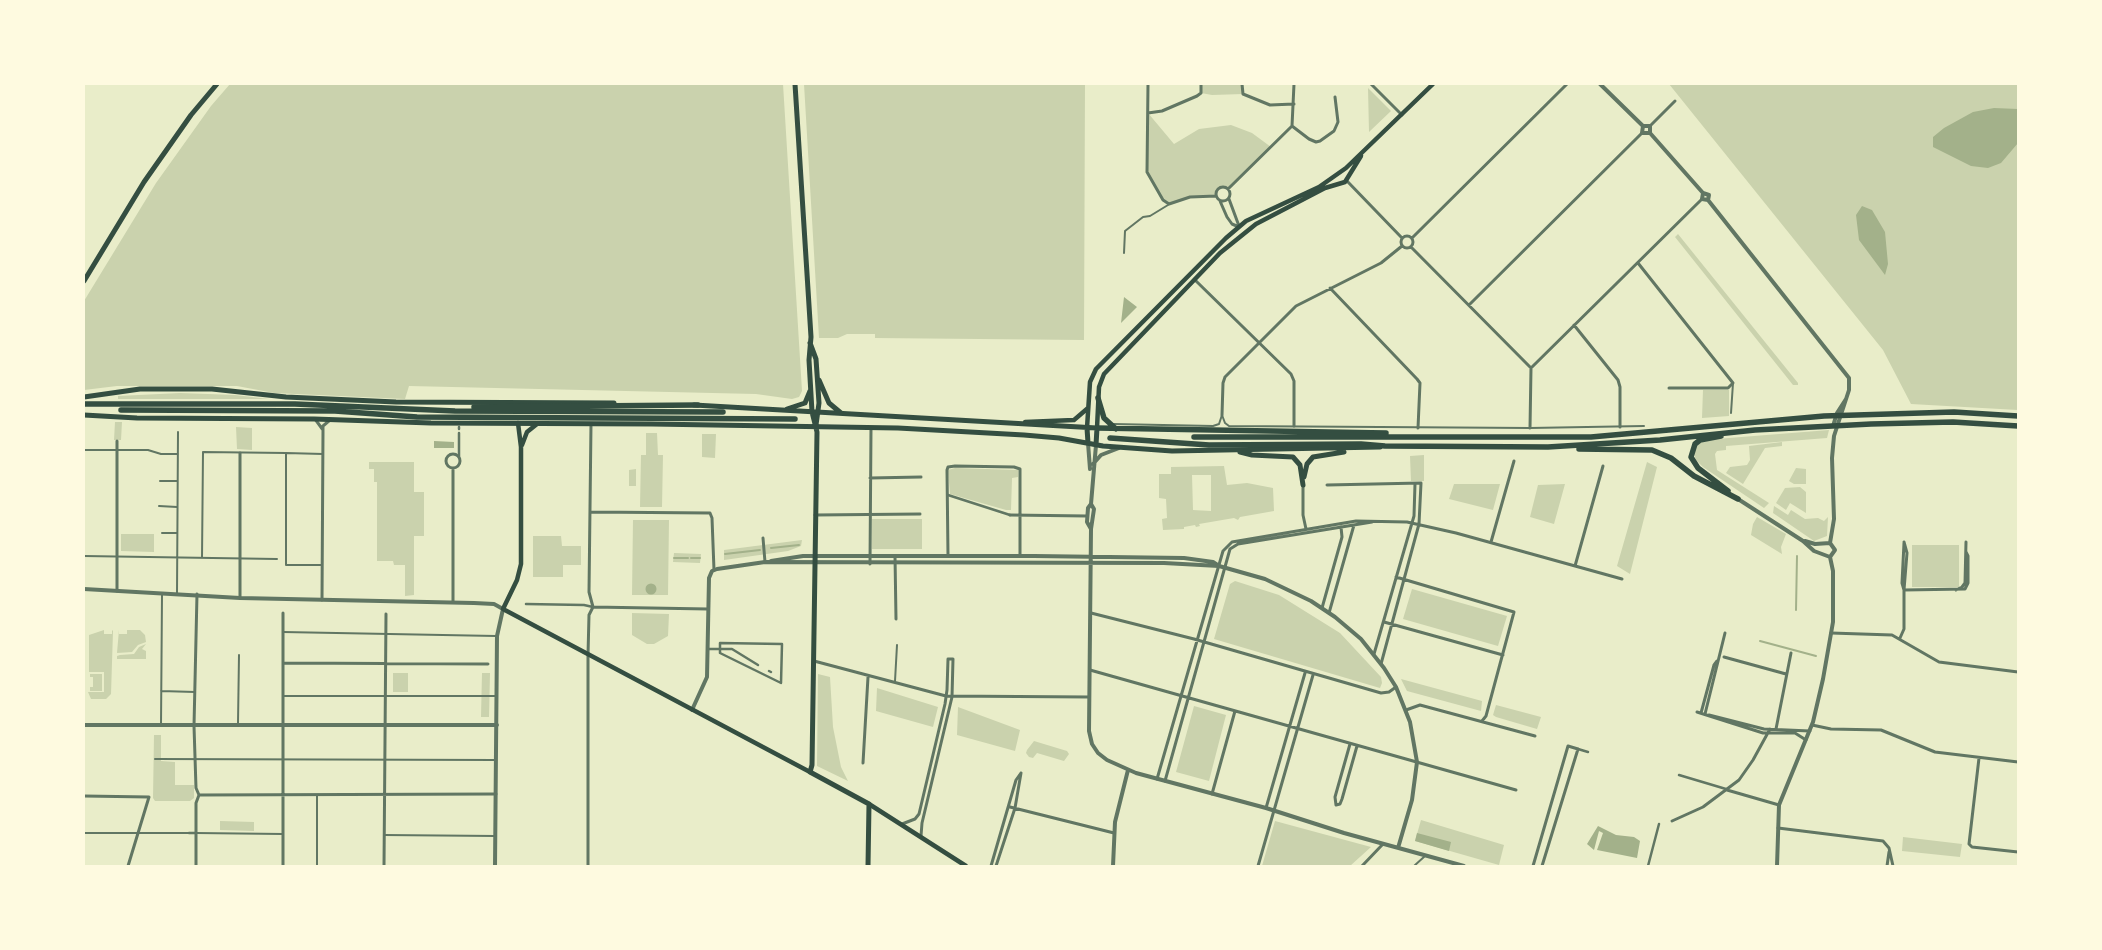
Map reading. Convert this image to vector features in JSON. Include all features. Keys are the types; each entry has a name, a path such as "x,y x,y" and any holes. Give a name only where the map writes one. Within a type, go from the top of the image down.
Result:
{"highway":[{"path":"1098,398 1103,417 1108,424 1118,430"},
{"path":"84,404 295,404 415,410 723,412"},
{"path":"415,410 496,406 653,407 698,405"},
{"path":"121,410 335,411 417,417 795,420"},
{"path":"1194,438 1591,437 1824,416 1954,412 2018,416"},
{"path":"1110,438 1190,444 1509,446 1583,445 1755,430 1871,424 1953,422 2018,426"},
{"path":"1097,428 1118,430 1346,432 1423,436"},
{"path":"1738,499 1698,468 1691,457 1692,447 1700,440 1755,430"},
{"path":"1509,446 1652,450 1671,458 1694,476 1738,499"}],"main road":[{"path":"84,281 117,224 158,162 191,115 217,84"},
{"path":"795,84 810,342 812,412 815,426 817,464 814,515 814,662 812,765 810,772"},
{"path":"1088,443 1090,382 1096,370 1239,227 1251,218 1319,187 1362,155 1433,84"},
{"path":"1227,246 1244,232 1262,221 1325,188 1346,180 1362,155"},
{"path":"1338,172 1345,171 1346,180"},
{"path":"1338,172 1337,180 1346,180"},
{"path":"1239,227 1244,228 1262,221"},
{"path":"1096,445 1098,398 1100,381 1104,374 1227,246 1237,234 1239,227"},
{"path":"810,342 816,359 818,377 819,412 815,426"},
{"path":"818,377 830,403 841,413"},
{"path":"84,397 140,388 204,389 236,390 286,397 396,402 499,401 698,405 1097,428"},
{"path":"784,410 805,403 811,388"},
{"path":"1019,424 1035,421 1074,420 1081,416 1088,408"},
{"path":"84,415 137,418 314,419 422,423 815,426 1024,435 1121,448 1172,451 1364,449"},
{"path":"518,423 521,447 521,564 517,580 504,609 869,804 922,836 966,866"},
{"path":"521,447 527,432 538,423"},
{"path":"1303,485 1306,466 1313,457 1385,446"},
{"path":"1236,451 1252,455 1293,457 1300,465 1303,485"},
{"path":"868,866 869,804"}],"street":[{"path":"1148,84 1147,172 1163,200 1169,204 1190,197 1216,196"},
{"path":"1148,113 1162,111 1197,96 1201,93 1201,84"},
{"path":"1242,84 1243,94 1270,105 1294,104"},
{"path":"1228,189 1292,126 1294,84"},
{"path":"1371,84 1402,115"},
{"path":"1412,238 1567,84"},
{"path":"1600,84 1643,126 1650,126 1675,101"},
{"path":"1292,126 1309,139 1316,142 1320,141 1334,131 1338,122 1335,97"},
{"path":"1642,134 1643,126"},
{"path":"1650,126 1650,133 1703,193 1709,195 1708,200 1849,378 1851,384 1846,399 1837,413 1833,428 1835,434 1832,458 1834,520 1830,543 1835,550 1830,557 1833,571 1831,633 1821,690 1812,725 1779,805 1777,866"},
{"path":"1469,305 1642,134 1650,133"},
{"path":"1346,180 1402,238 1402,246"},
{"path":"1216,196 1218,188 1228,189"},
{"path":"1228,189 1230,194 1228,199 1239,227"},
{"path":"1530,368 1702,200 1703,193"},
{"path":"1216,196 1232,224 1239,227"},
{"path":"1220,201 1228,199"},
{"path":"1702,200 1708,200"},
{"path":"1402,238 1408,236 1412,238"},
{"path":"1411,247 1414,241 1412,238"},
{"path":"1402,246 1411,247 1530,368 1530,428"},
{"path":"1222,415 1223,383 1225,377 1296,306 1381,263 1402,246"},
{"path":"1638,263 1733,383 1728,388 1669,388"},
{"path":"1195,280 1291,374 1294,381 1294,426"},
{"path":"1330,288 1417,378 1420,383 1418,428"},
{"path":"1574,325 1618,380 1620,386 1620,427"},
{"path":"314,419 323,431"},
{"path":"322,600 323,426 331,420"},
{"path":"588,866 588,655 589,615 593,607 589,592 591,423"},
{"path":"870,564 871,428"},
{"path":"454,468 459,464 459,430"},
{"path":"117,441 117,591"},
{"path":"1088,443 1091,476 1087,522 1091,530"},
{"path":"1091,476 1096,445"},
{"path":"1093,464 1101,455 1121,448"},
{"path":"240,453 240,598"},
{"path":"454,468 447,464 448,457 453,454 459,458"},
{"path":"1491,542 1514,460"},
{"path":"1575,566 1603,466"},
{"path":"948,556 946,495 948,467 1014,467 1020,469 1020,556"},
{"path":"453,602 454,468"},
{"path":"870,478 921,477"},
{"path":"1374,654 1415,512 1415,484"},
{"path":"1327,485 1421,484 1419,524 1381,664"},
{"path":"1303,485 1303,515 1306,529"},
{"path":"946,495 1010,515 1088,516"},
{"path":"1738,499 1822,555 1830,557"},
{"path":"1090,504 1094,509 1091,530 1089,731 1092,744 1102,756 1128,770 1157,779 1274,810 1383,844 1464,866"},
{"path":"590,512 711,514 714,570 708,578 706,681 692,710"},
{"path":"814,515 920,514"},
{"path":"1165,781 1228,552 1234,546 1373,521"},
{"path":"1157,779 1219,566 1225,548 1232,542 1347,522 1412,523 1491,542 1622,579"},
{"path":"1329,613 1354,525"},
{"path":"1322,608 1342,537 1341,527"},
{"path":"763,538 764,562"},
{"path":"1803,541 1823,544 1830,543"},
{"path":"1900,638 1904,630 1902,553 1904,542"},
{"path":"1904,590 1962,591 1967,587 1968,556 1966,542"},
{"path":"1822,555 1821,548 1823,544"},
{"path":"714,570 791,556 1184,558 1210,561 1219,566"},
{"path":"895,556 896,619"},
{"path":"764,562 870,564 1092,563 1219,566 1283,586 1322,608 1361,639 1374,654 1396,687 1406,710 1415,740 1417,762 1412,800 1398,848"},
{"path":"1396,577 1514,612 1486,716 1482,721"},
{"path":"84,589 197,594 240,598 453,602 494,604 504,609 497,636 495,866"},
{"path":"196,866 196,803 199,795 196,788 194,726 197,594"},
{"path":"526,604 708,609"},
{"path":"282,866 283,613"},
{"path":"1091,613 1197,640 1305,673 1381,693 1390,692 1396,687"},
{"path":"384,866 386,614"},
{"path":"1384,622 1503,654"},
{"path":"1707,715 1725,633"},
{"path":"1831,633 1892,635 1944,663 2018,672"},
{"path":"720,642 782,644 781,683 720,653 720,649 720,642"},
{"path":"708,649 732,649 758,665"},
{"path":"1776,729 1791,653"},
{"path":"1724,657 1786,674"},
{"path":"902,824 915,819 919,814 946,696 948,658 953,659 952,697 922,823 922,836"},
{"path":"1718,660 1714,665 1699,712 1758,729 1795,733 1806,740"},
{"path":"814,662 952,697 1089,697"},
{"path":"283,663 488,664"},
{"path":"1090,670 1516,790"},
{"path":"1266,808 1305,673"},
{"path":"1258,866 1313,675"},
{"path":"863,763 868,677"},
{"path":"1406,710 1420,705 1535,736"},
{"path":"1212,795 1235,711"},
{"path":"84,726 497,725"},
{"path":"1812,725 1831,729 1881,730 1935,752 2018,762"},
{"path":"1672,821 1703,807 1727,790 1746,772 1770,731 1776,729 1810,731"},
{"path":"1350,744 1335,797 1336,805 1340,804 1342,800 1357,746"},
{"path":"1533,866 1568,746 1588,752"},
{"path":"1542,866 1578,749"},
{"path":"933,754 938,755"},
{"path":"1979,758 1969,844 1972,847 2018,852"},
{"path":"1113,866 1114,834 1128,770"},
{"path":"991,866 1010,807 1016,780 1021,773 1015,808 996,866"},
{"path":"1678,775 1779,805"},
{"path":"199,795 282,793 496,794"},
{"path":"84,796 149,797 128,866"},
{"path":"1010,807 1114,834"},
{"path":"1648,866 1659,824"},
{"path":"1778,828 1879,840 1886,843 1890,848 1893,866"},
{"path":"189,833 196,833"},
{"path":"1362,866 1383,844"},
{"path":"1887,866 1890,848"}],"lane":[{"path":"1124,252 1126,231 1143,217 1150,216 1169,204"},
{"path":"1731,413 1733,383"},
{"path":"1222,415 1225,423 1230,426 1530,428 1644,426"},
{"path":"1108,424 1213,426 1219,424 1222,415"},
{"path":"177,593 178,432"},
{"path":"84,450 148,450 161,454 178,454"},
{"path":"202,558 203,452 323,454"},
{"path":"286,453 286,566 322,565"},
{"path":"160,481 178,481"},
{"path":"159,506 177,507"},
{"path":"162,533 177,533"},
{"path":"84,556 277,559"},
{"path":"161,726 162,593"},
{"path":"283,632 497,636"},
{"path":"894,683 896,677 897,645"},
{"path":"238,726 239,654"},
{"path":"161,691 195,692"},
{"path":"283,696 497,696"},
{"path":"155,759 496,760"},
{"path":"317,793 317,866"},
{"path":"84,833 189,833"},
{"path":"196,833 283,834"},
{"path":"384,835 495,836"},
{"path":"1414,866 1425,856"}],"shaded area":[{"path":"230,84 783,84 802,391 799,397 792,399 756,394 409,386 405,399 274,393 237,386 117,386 84,390 84,301 156,183 211,106"},
{"path":"804,84 1085,84 1084,340 875,338 875,334 847,334 838,338 819,338"},
{"path":"1201,84 1242,84 1243,94 1212,95 1201,93"},
{"path":"1669,84 2018,84 2018,410 1911,404 1883,350"},
{"path":"1368,88 1391,111 1369,132"},
{"path":"1994,108 2018,109 2018,143 2001,163 1988,168 1971,166 1933,147 1933,137 1944,128 1973,112"},
{"path":"1148,113 1174,144 1199,129 1231,125 1252,133 1271,147 1228,189 1219,188 1216,196 1190,197 1169,204 1163,200 1147,172"},
{"path":"1862,206 1872,210 1885,232 1888,264 1885,275 1859,240 1856,215"},
{"path":"1678,234 1798,385 1793,385 1675,237"},
{"path":"1124,297 1137,307 1121,323"},
{"path":"1703,390 1729,390 1729,416 1702,418"},
{"path":"180,393 235,395 269,399 118,399 118,396"},
{"path":"115,422 122,422 121,440 114,440"},
{"path":"236,427 252,428 252,450 237,449"},
{"path":"1829,430 1827,438 1726,446 1726,450 1717,451 1715,454 1717,470 1769,503 1764,508 1703,467 1696,460 1694,454 1696,446 1704,440"},
{"path":"646,433 657,433 658,455 663,455 662,507 640,507 641,455 646,455"},
{"path":"702,434 716,434 715,458 702,457"},
{"path":"434,441 454,442 454,448 434,448"},
{"path":"1782,442 1782,446 1765,448 1743,484 1726,473 1730,467 1747,465 1750,460 1749,446"},
{"path":"1424,455 1424,481 1411,481 1410,456"},
{"path":"369,462 414,462 414,492 424,492 424,536 414,536 414,595 405,596 405,565 394,565 393,561 377,561 377,482 374,482 374,469 369,469"},
{"path":"1647,462 1657,467 1630,574 1617,566"},
{"path":"1224,466 1227,485 1247,483 1273,488 1274,511 1240,517 1238,520 1234,518 1199,524 1200,526 1196,527 1195,525 1184,527 1184,529 1163,530 1162,519 1167,518 1166,499 1159,498 1159,474 1171,474 1171,467","holes":["1192,475 1211,475 1211,511 1193,510"]},
{"path":"955,468 1018,470 1018,477 1012,478 1011,510 950,494 948,470"},
{"path":"1796,468 1806,469 1806,484 1794,484 1789,481"},
{"path":"636,469 636,486 629,486 629,470"},
{"path":"1454,484 1500,484 1493,510 1449,499"},
{"path":"1565,484 1554,524 1530,517 1538,485"},
{"path":"1800,487 1806,492 1806,513 1790,503 1786,510 1776,503 1785,488"},
{"path":"1774,506 1788,515 1791,510 1805,519 1818,518 1824,521 1828,517 1827,536 1814,541 1773,513"},
{"path":"1757,517 1786,534 1781,547 1782,554 1751,535 1753,524"},
{"path":"872,519 922,519 922,549 872,549"},
{"path":"633,520 669,520 668,595 632,595"},
{"path":"121,534 154,534 154,552 121,551"},
{"path":"533,536 561,536 562,546 581,546 581,565 563,565 563,577 533,577"},
{"path":"802,540 801,546 788,551 724,560 724,550"},
{"path":"1912,545 1959,545 1959,587 1912,587"},
{"path":"674,553 701,554 700,563 673,562"},
{"path":"1235,581 1279,595 1340,633 1381,677 1382,683 1380,688 1214,639 1230,584"},
{"path":"651,583 657,589 651,595 645,589"},
{"path":"1412,589 1507,616 1498,646 1403,619"},
{"path":"632,613 669,614 668,636 654,644 647,644 632,635"},
{"path":"104,630 104,634 112,634 113,631 111,694 106,699 91,699 88,692 104,692 104,672 89,672 89,635"},
{"path":"119,630 119,634 127,634 127,630 140,630 145,635 146,642 138,645 132,652 117,653"},
{"path":"146,644 142,649 146,651 146,659 117,659 117,656 120,655 134,654 139,647"},
{"path":"393,673 408,673 408,692 393,692"},
{"path":"482,673 490,673 489,717 481,717"},
{"path":"90,674 102,674 102,691 90,691 90,687 93,687 93,677 90,677"},
{"path":"818,674 830,677 833,727 841,767 848,781 817,766"},
{"path":"1401,679 1482,701 1481,711 1407,691"},
{"path":"877,688 938,707 933,727 876,711"},
{"path":"1496,705 1541,717 1537,729 1496,717 1493,715"},
{"path":"1194,706 1226,715 1209,781 1176,772"},
{"path":"958,707 1020,730 1015,751 957,735"},
{"path":"154,735 161,735 161,761 175,762 175,785 194,785 194,798 190,801 155,801 153,798"},
{"path":"1034,741 1067,751 1069,754 1064,761 1037,753 1033,758 1029,757 1026,753"},
{"path":"1421,820 1504,845 1499,865 1415,841"},
{"path":"220,821 254,822 254,831 220,830"},
{"path":"1275,821 1371,847 1350,866 1262,866"},
{"path":"1598,826 1616,835 1634,837 1640,841 1637,858 1597,850 1603,833 1599,831 1594,850 1587,844"},
{"path":"1417,833 1451,842 1449,851 1415,841"},
{"path":"1903,837 1962,844 1960,857 1902,851"}],"waterway":[{"path":"771,548 799,545"},
{"path":"725,554 760,550"},
{"path":"1796,610 1797,556"},
{"path":"674,558 688,558"},
{"path":"691,558 700,558"},
{"path":"1760,641 1816,656"}]}
